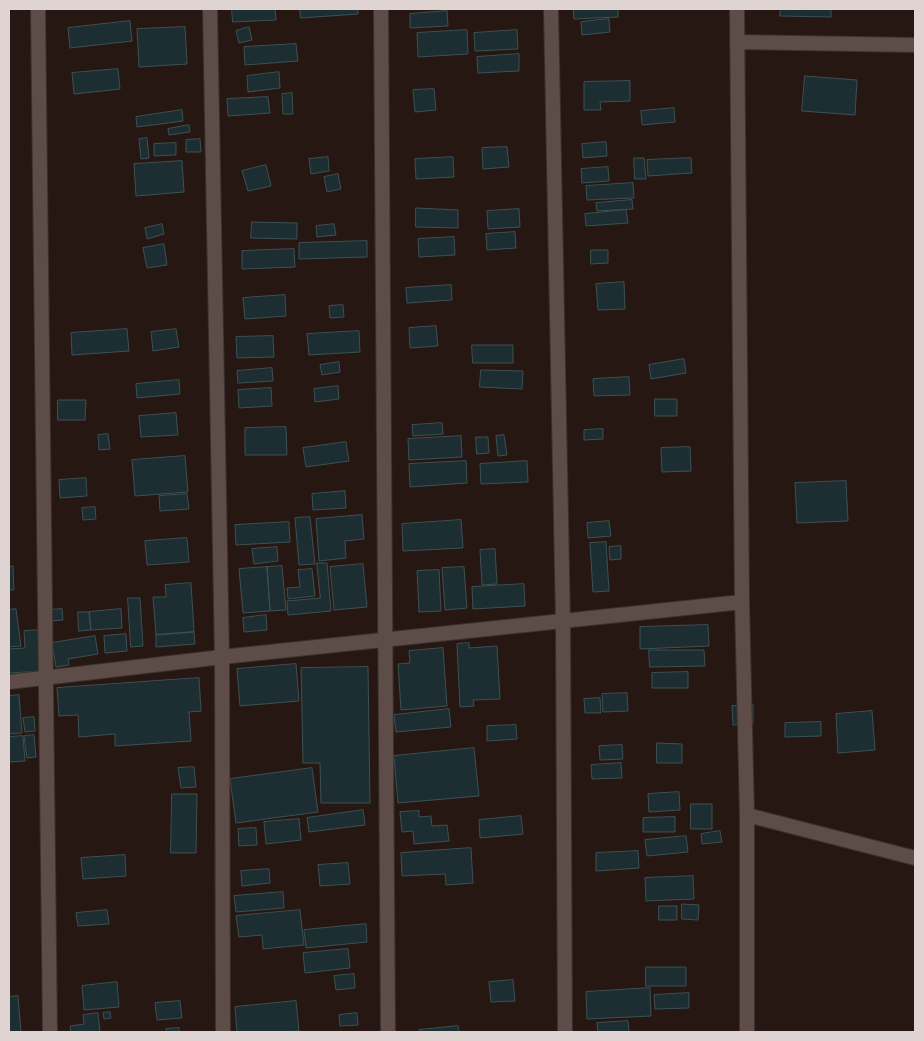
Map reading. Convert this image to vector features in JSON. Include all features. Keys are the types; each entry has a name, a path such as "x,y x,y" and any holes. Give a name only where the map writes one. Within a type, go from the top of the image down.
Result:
{"street":[{"path":"38,9 50,1032"},
{"path":"210,9 222,658 223,1032"},
{"path":"381,9 388,1032"},
{"path":"550,9 563,621 565,1032"},
{"path":"737,9 747,1032"},
{"path":"737,42 915,45"},
{"path":"9,682 742,602"},
{"path":"746,816 915,858"}],"building":[{"path":"232,9 275,9 276,20 233,22"},
{"path":"300,9 358,9 358,14 301,18"},
{"path":"574,9 618,9 618,17 574,19"},
{"path":"781,9 831,9 831,17 780,16"},
{"path":"447,11 448,26 410,28 410,14"},
{"path":"609,19 610,32 582,35 581,22"},
{"path":"130,21 132,41 70,48 68,28"},
{"path":"185,27 187,64 139,67 137,29"},
{"path":"249,27 252,40 239,43 236,31"},
{"path":"467,30 468,54 418,57 417,33"},
{"path":"517,30 518,49 475,51 474,33"},
{"path":"296,44 298,61 245,65 244,47"},
{"path":"519,54 519,71 478,73 477,57"},
{"path":"118,69 120,89 74,94 72,73"},
{"path":"279,72 280,88 248,92 247,76"},
{"path":"805,76 857,80 855,115 802,111"},
{"path":"630,81 630,101 600,102 601,110 584,110 584,82"},
{"path":"434,89 436,110 415,112 413,90"},
{"path":"292,93 293,114 283,114 282,94"},
{"path":"268,97 270,113 228,116 227,99"},
{"path":"674,108 675,122 642,125 641,111"},
{"path":"182,110 183,121 137,127 136,117"},
{"path":"189,125 190,132 169,135 168,129"},
{"path":"147,138 149,158 141,159 139,139"},
{"path":"200,139 201,152 186,152 186,140"},
{"path":"606,142 607,156 583,158 582,144"},
{"path":"176,143 176,155 154,156 154,144"},
{"path":"507,147 509,167 483,169 482,148"},
{"path":"328,157 329,171 311,174 309,159"},
{"path":"453,157 454,177 416,179 415,159"},
{"path":"634,158 644,158 646,179 635,179"},
{"path":"691,158 692,173 648,176 647,160"},
{"path":"182,161 184,192 136,196 134,164"},
{"path":"266,165 271,186 248,191 242,171"},
{"path":"608,167 609,181 582,183 581,169"},
{"path":"338,174 341,189 327,192 324,177"},
{"path":"633,183 634,198 587,200 586,186"},
{"path":"632,200 633,209 597,211 596,203"},
{"path":"416,208 458,210 458,228 416,227"},
{"path":"519,209 520,227 488,229 487,211"},
{"path":"626,210 628,223 586,226 585,214"},
{"path":"252,222 297,223 297,239 251,238"},
{"path":"162,224 164,234 147,239 145,228"},
{"path":"334,224 336,235 317,237 316,226"},
{"path":"515,232 516,248 487,250 486,234"},
{"path":"454,237 455,255 419,257 418,239"},
{"path":"367,241 367,257 299,259 299,243"},
{"path":"164,244 167,265 147,268 143,248"},
{"path":"294,249 295,267 242,269 242,251"},
{"path":"591,250 608,250 608,263 591,264"},
{"path":"624,282 625,309 598,310 596,284"},
{"path":"451,285 452,300 407,303 406,288"},
{"path":"285,295 286,316 245,319 243,298"},
{"path":"343,305 344,317 330,318 329,306"},
{"path":"436,326 438,346 410,348 409,328"},
{"path":"127,329 129,351 72,355 71,333"},
{"path":"176,329 179,347 153,351 151,332"},
{"path":"359,331 360,352 309,355 307,334"},
{"path":"273,336 274,357 237,358 236,337"},
{"path":"472,345 513,345 513,363 473,363"},
{"path":"684,359 686,373 651,379 649,365"},
{"path":"339,362 340,372 322,375 320,365"},
{"path":"272,368 273,381 238,383 237,371"},
{"path":"481,370 523,371 522,389 480,387"},
{"path":"629,377 630,395 594,396 593,379"},
{"path":"179,380 180,394 137,398 136,384"},
{"path":"338,386 339,399 315,402 314,389"},
{"path":"271,388 272,406 239,408 238,390"},
{"path":"655,399 677,399 677,416 655,416"},
{"path":"58,400 86,400 85,420 58,420"},
{"path":"176,413 178,435 141,437 139,416"},
{"path":"442,423 443,434 413,436 412,425"},
{"path":"286,427 287,455 245,455 245,428"},
{"path":"603,429 603,439 584,440 584,430"},
{"path":"108,434 110,449 99,450 98,435"},
{"path":"504,435 507,455 498,456 496,436"},
{"path":"461,436 462,457 409,460 408,439"},
{"path":"476,437 488,437 489,453 477,454"},
{"path":"346,442 349,461 306,467 303,448"},
{"path":"690,447 691,471 662,472 661,448"},
{"path":"185,456 188,492 135,496 132,460"},
{"path":"466,461 467,483 410,487 409,464"},
{"path":"527,461 528,482 481,484 480,464"},
{"path":"86,478 87,496 60,498 59,480"},
{"path":"846,481 848,521 797,523 795,483"},
{"path":"345,491 346,508 313,510 312,494"},
{"path":"187,494 189,509 160,511 159,496"},
{"path":"95,507 96,519 83,520 82,508"},
{"path":"362,515 364,539 345,541 346,558 319,561 316,519"},
{"path":"310,517 315,564 299,565 295,518"},
{"path":"461,520 463,548 403,551 402,524"},
{"path":"609,521 611,536 588,538 587,523"},
{"path":"289,522 290,542 236,545 235,525"},
{"path":"187,538 189,562 147,565 145,541"},
{"path":"606,542 609,591 593,592 590,543"},
{"path":"621,546 621,559 610,560 609,547"},
{"path":"277,547 278,561 254,564 252,549"},
{"path":"495,549 497,584 482,585 480,550"},
{"path":"317,563 327,563 331,611 288,615 287,601 320,598"},
{"path":"363,564 367,607 334,610 330,567"},
{"path":"9,566 13,566 14,590 9,590"},
{"path":"282,566 286,610 270,611 267,567"},
{"path":"267,567 270,611 243,613 239,569"},
{"path":"464,567 467,608 445,610 442,568"},
{"path":"312,569 315,596 288,599 287,588 300,587 298,570"},
{"path":"439,570 441,611 419,612 417,571"},
{"path":"191,583 194,632 156,635 153,597 166,597 165,585"},
{"path":"524,584 525,606 473,609 472,587"},
{"path":"128,598 140,598 143,646 131,647"},
{"path":"16,609 21,646 9,647 9,610"},
{"path":"62,609 63,620 50,621 49,610"},
{"path":"121,609 122,628 91,630 89,612"},
{"path":"78,612 89,612 91,630 79,631"},
{"path":"266,615 267,630 244,632 243,618"},
{"path":"708,625 709,646 640,649 640,627"},
{"path":"41,630 44,671 9,673 9,649 25,648 24,631"},
{"path":"194,632 195,644 156,647 156,635"},
{"path":"126,634 127,651 105,653 104,636"},
{"path":"95,636 98,654 68,659 69,665 56,667 52,643"},
{"path":"469,643 469,648 497,646 500,699 473,700 474,706 460,707 457,644"},
{"path":"443,648 447,706 401,710 398,664 410,663 409,651"},
{"path":"649,650 704,650 705,666 650,667"},
{"path":"296,664 299,701 240,706 237,669"},
{"path":"368,667 370,803 321,803 320,763 303,763 301,668"},
{"path":"688,672 688,688 652,688 652,673"},
{"path":"199,678 201,711 189,712 191,741 115,746 115,734 79,737 78,715 59,716 57,688"},
{"path":"627,693 628,711 603,712 602,694"},
{"path":"19,695 22,733 9,734 9,696"},
{"path":"600,698 601,713 585,713 584,699"},
{"path":"753,705 753,724 733,725 732,706"},
{"path":"449,709 451,727 396,732 394,715"},
{"path":"872,711 875,750 838,753 836,714"},
{"path":"34,717 35,731 25,732 23,718"},
{"path":"821,722 821,736 785,737 785,723"},
{"path":"516,725 517,739 487,741 487,726"},
{"path":"34,735 36,757 27,758 24,736"},
{"path":"23,736 25,761 9,762 9,737"},
{"path":"657,743 682,744 682,763 657,763"},
{"path":"622,745 623,759 600,760 599,746"},
{"path":"474,748 479,796 398,803 394,756"},
{"path":"621,763 622,778 592,779 591,765"},
{"path":"194,767 196,787 181,788 178,768"},
{"path":"312,768 318,812 236,823 230,779"},
{"path":"679,792 680,810 649,812 648,794"},
{"path":"172,794 197,794 196,853 171,853"},
{"path":"691,804 712,804 712,829 691,829"},
{"path":"363,810 365,825 309,832 307,818"},
{"path":"419,811 419,817 431,816 432,826 447,825 449,841 414,844 413,831 402,832 400,812"},
{"path":"521,816 523,834 480,838 479,820"},
{"path":"675,817 675,832 643,832 643,818"},
{"path":"299,819 301,840 266,844 264,822"},
{"path":"256,828 257,845 239,846 238,829"},
{"path":"720,831 722,842 702,844 701,834"},
{"path":"686,836 688,852 647,856 645,840"},
{"path":"471,848 473,883 446,885 445,874 402,876 401,853"},
{"path":"638,851 639,868 596,871 596,853"},
{"path":"125,855 126,876 83,879 81,858"},
{"path":"348,863 350,884 320,886 318,865"},
{"path":"269,869 270,883 242,886 241,871"},
{"path":"693,876 694,899 646,901 645,878"},
{"path":"283,892 284,908 236,912 234,896"},
{"path":"682,904 699,905 698,920 682,919"},
{"path":"659,906 677,906 677,920 659,920"},
{"path":"107,910 109,924 78,926 76,913"},
{"path":"300,910 304,945 263,949 262,935 239,937 236,916"},
{"path":"366,924 367,942 306,948 304,930"},
{"path":"348,949 350,968 305,973 303,953"},
{"path":"646,967 686,967 686,986 646,986"},
{"path":"354,974 355,988 336,990 334,976"},
{"path":"513,980 515,1001 491,1002 489,982"},
{"path":"117,982 119,1007 84,1010 82,986"},
{"path":"650,988 651,1016 587,1019 586,992"},
{"path":"689,993 689,1008 655,1009 654,995"},
{"path":"18,996 21,1032 9,1032 9,997"},
{"path":"180,1001 182,1018 157,1020 155,1003"},
{"path":"296,1001 299,1031 237,1032 235,1007"},
{"path":"110,1012 111,1018 104,1019 103,1013"},
{"path":"98,1013 100,1032 71,1032 70,1026 84,1024 83,1015"},
{"path":"357,1013 358,1025 340,1026 339,1015"},
{"path":"628,1021 629,1032 598,1032 597,1023"},
{"path":"458,1026 459,1032 419,1032 419,1030"},
{"path":"179,1028 179,1032 166,1032 166,1029"}]}
